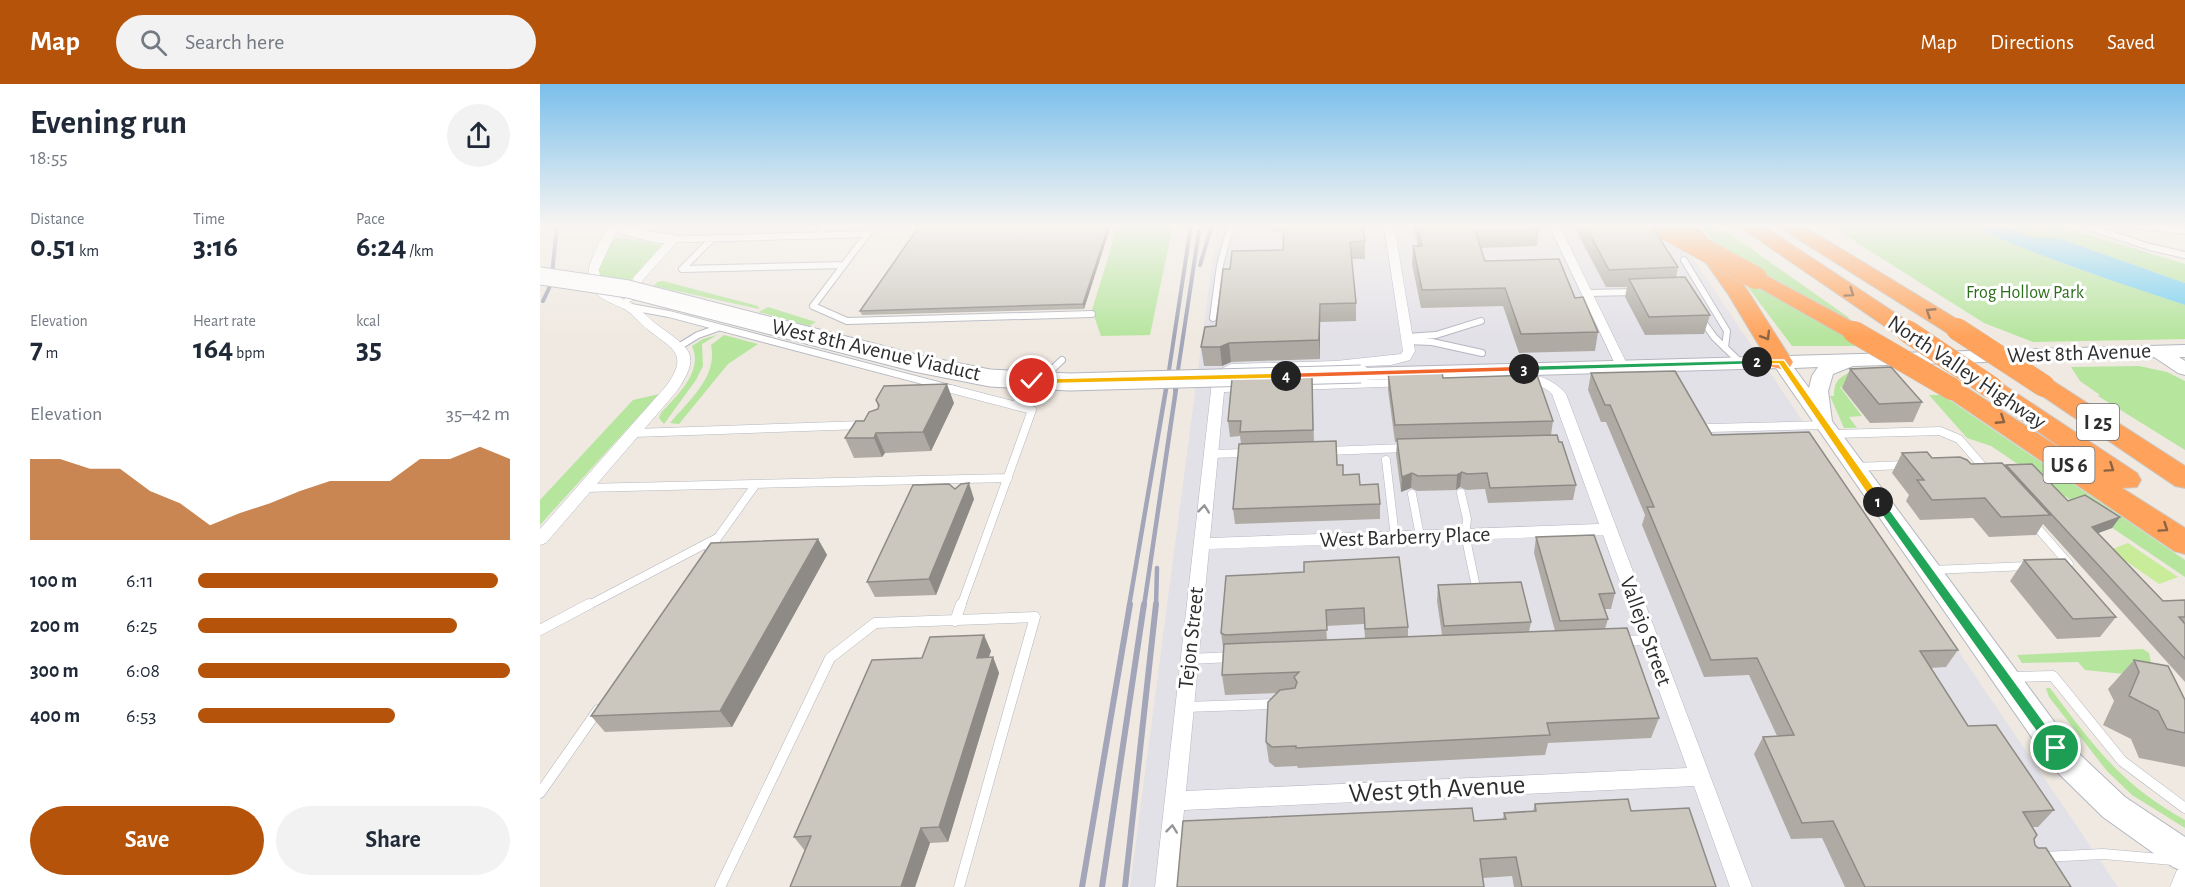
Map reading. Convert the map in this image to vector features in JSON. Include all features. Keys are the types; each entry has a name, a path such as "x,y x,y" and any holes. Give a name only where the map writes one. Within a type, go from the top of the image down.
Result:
{"highway":[{"path":"1716,262 1738,292 1781,362"},
{"name":"US 6","path":"1727,262 1952,389 2185,543"},
{"name":"North Valley Highway","path":"1806,262 2185,519"},
{"name":"North Valley Highway","path":"1851,262 2185,478"},
{"path":"1859,262 1904,295"}],"main road":[{"name":"West 8th Avenue Viaduct","path":"540,276 628,289 919,364 990,378 1069,382 1361,374"},
{"path":"2157,351 2185,369"},
{"name":"West 8th Avenue","path":"1361,374 2185,351"},
{"path":"1826,429 1819,391 1821,375 1830,366 1858,359"},
{"path":"1781,362 1853,467 2050,740 2077,772 2114,807 2185,859"}],"street":[{"path":"540,538 634,433 683,372 686,362 680,346 631,308 604,294 595,285 593,279 597,262"},
{"path":"631,308 629,298 633,286 657,262"},
{"path":"1217,388 1219,373 1232,368 1383,362 1406,357 1409,351 1395,262"},
{"path":"1572,262 1622,366"},
{"name":"Vallejo Street","path":"1217,388 1515,380 1543,382 1555,388 1559,394 1572,443 1609,530 1741,887"},
{"name":"Tejon Street","path":"1166,887 1217,388"},
{"name":"West Barberry Place","path":"1201,544 1609,530"},
{"name":"West 9th Avenue","path":"1175,801 1700,777"},
{"path":"2181,887 2185,878"}],"lane":[{"path":"689,262 682,269 843,265"},
{"path":"845,262 813,306 847,321 1092,314"},
{"path":"1213,318 1221,262"},
{"path":"1685,262 1727,331 1725,348"},
{"path":"1587,293 1638,292"},
{"path":"631,308 669,314 1032,410 955,621"},
{"path":"1698,315 1725,348 1741,363"},
{"path":"1407,339 1436,335 1481,321"},
{"path":"680,346 698,335 720,327"},
{"path":"1407,339 1482,353"},
{"path":"1015,405 1062,360"},
{"path":"634,433 872,425"},
{"path":"1709,428 1940,431 1959,439 1990,475"},
{"path":"1314,451 1418,448"},
{"path":"1210,454 1256,453"},
{"path":"1386,460 1395,537"},
{"path":"1853,467 1917,465"},
{"path":"584,488 968,482 1008,478"},
{"path":"705,556 756,484"},
{"path":"1461,493 1467,519 1465,534 1477,592"},
{"path":"1412,494 1419,536"},
{"path":"2030,520 2070,565 2058,565"},
{"path":"540,630 719,537"},
{"path":"1927,570 2037,566"},
{"path":"720,887 830,658 875,624 1035,617 959,887"},
{"path":"1613,641 1650,640"},
{"path":"1189,659 1248,656"},
{"path":"2004,678 2053,676 2116,755 2141,777 2185,808"},
{"path":"540,793 606,698"},
{"path":"1184,707 1280,704"},
{"path":"2025,858 2103,854 2185,859"}],"shaded area":[{"path":"1212,262 1695,262 2118,887 1130,887"}],"green space":[{"path":"600,262 646,262 633,277 623,296 618,298 596,279"},
{"path":"1107,262 1165,262 1150,335 1101,336 1092,310"},
{"path":"1729,262 1770,262 1848,317 1861,346 1792,346"},
{"name":"Frog Hollow Park","path":"1888,262 2061,262 2185,305 2185,339 2033,342 1984,323"},
{"path":"2127,262 2185,264 2185,283"},
{"path":"663,281 758,306 759,309 654,286 657,282"},
{"path":"768,307 816,322 809,326 759,312"},
{"path":"717,335 702,344 703,366 696,380 664,424 659,418 661,413 681,391 691,374 695,356 692,346 703,339"},
{"path":"724,335 758,344 728,364 679,424 670,423 706,378 712,357 711,345"},
{"path":"2139,366 2167,372 2185,381 2185,450 2098,396 2100,395 2080,381 2071,367"},
{"path":"1848,373 1881,386 1840,387 1862,416 1849,417 1857,428 1844,428 1830,396 1834,396 1839,379"},
{"path":"659,394 540,525 540,500 633,400"},
{"path":"1929,395 1942,395 2185,560 2185,577 1991,446 1967,438"},
{"path":"2128,543 2178,577 2159,584 2110,550"},
{"path":"2143,649 2149,653 2155,683 2124,674 2085,670 2078,662 2022,663 2017,655"},
{"path":"2046,688 2050,688 2095,746 2125,778 2185,820 2185,828 2132,795 2107,771 2049,697"}],"water":[{"path":"2061,262 2127,262 2185,283 2185,305"}],"building":[{"path":"894,262 1097,262 1083,304 860,311"},
{"path":"1231,262 1352,262 1356,303 1320,304 1319,340 1229,343 1220,347 1201,347 1205,327 1216,326 1223,269 1230,269"},
{"path":"1416,262 1560,262 1575,298 1583,297 1598,332 1521,334 1505,288 1422,290"},
{"path":"1605,262 1675,262 1678,267 1609,270"},
{"path":"1685,277 1710,315 1649,317 1629,279"},
{"path":"1891,367 1922,402 1879,404 1850,369"},
{"path":"1675,371 1712,435 1809,432 1958,650 1920,651 1968,726 1996,725 2054,810 2023,812 2037,835 2034,839 2035,845 2038,848 2046,848 2071,887 1865,887 1833,821 1802,823 1763,737 1794,735 1757,658 1711,660 1647,507 1654,507 1610,405 1605,405 1591,373"},
{"path":"1442,372 1443,378 1537,375 1553,421 1395,425 1388,373"},
{"path":"1312,377 1313,430 1240,432 1241,421 1228,421 1232,379"},
{"path":"947,384 923,432 876,433 874,438 845,438 856,421 864,421 869,412 878,409 879,405 876,400 884,386"},
{"path":"1557,435 1559,442 1562,442 1576,485 1490,488 1487,473 1462,472 1457,475 1418,476 1412,473 1402,477 1397,439"},
{"path":"1336,441 1337,465 1343,465 1343,475 1359,474 1360,485 1378,484 1380,504 1233,509 1239,444"},
{"path":"1927,452 1932,458 1960,457 1971,464 2002,463 2050,515 2001,517 1985,498 1932,500 1917,480 1924,480 1902,453"},
{"path":"2032,464 2068,501 2085,495 2120,517 2092,527 2163,601 2185,600 2185,617 2179,617 2185,624 2185,659 2006,465"},
{"path":"969,483 929,579 867,582 913,485 949,484 955,489 961,484"},
{"path":"1594,535 1615,593 1599,594 1608,619 1560,621 1536,537"},
{"path":"818,539 720,711 591,716 711,543"},
{"path":"1399,557 1408,627 1365,629 1364,608 1326,610 1327,630 1225,635 1221,633 1226,576 1304,572 1304,562"},
{"path":"2065,559 2116,617 2073,619 2024,560"},
{"path":"1521,582 1531,622 1444,626 1438,585"},
{"path":"1627,628 1659,718 1547,723 1550,735 1296,748 1296,746 1272,747 1266,742 1268,702 1280,690 1295,688 1297,682 1294,677 1299,672 1222,675 1224,644"},
{"path":"984,635 977,658 993,657 939,827 921,828 901,887 790,887 811,836 794,837 872,660 922,658 930,637"},
{"path":"2134,660 2168,666 2185,700 2185,733 2167,729 2158,711 2129,696 2139,672"},
{"path":"1628,799 1631,811 1689,808 1716,887 1522,887 1516,857 1480,859 1484,887 1177,887 1183,821 1472,808 1474,821 1506,819 1504,813 1536,811 1535,804"}],"railway":[{"path":"543,301 551,284 553,262"},
{"path":"1166,390 1185,262"},
{"path":"1175,390 1194,262"},
{"path":"1129,606 1166,389"},
{"path":"1144,606 1176,389"},
{"path":"1156,606 1157,568"},
{"path":"1082,887 1130,604"},
{"path":"1102,887 1144,604"},
{"path":"1125,887 1156,604"}],"route":[{"path":"1032,381 1092,382 1781,362 2056,748"}]}
